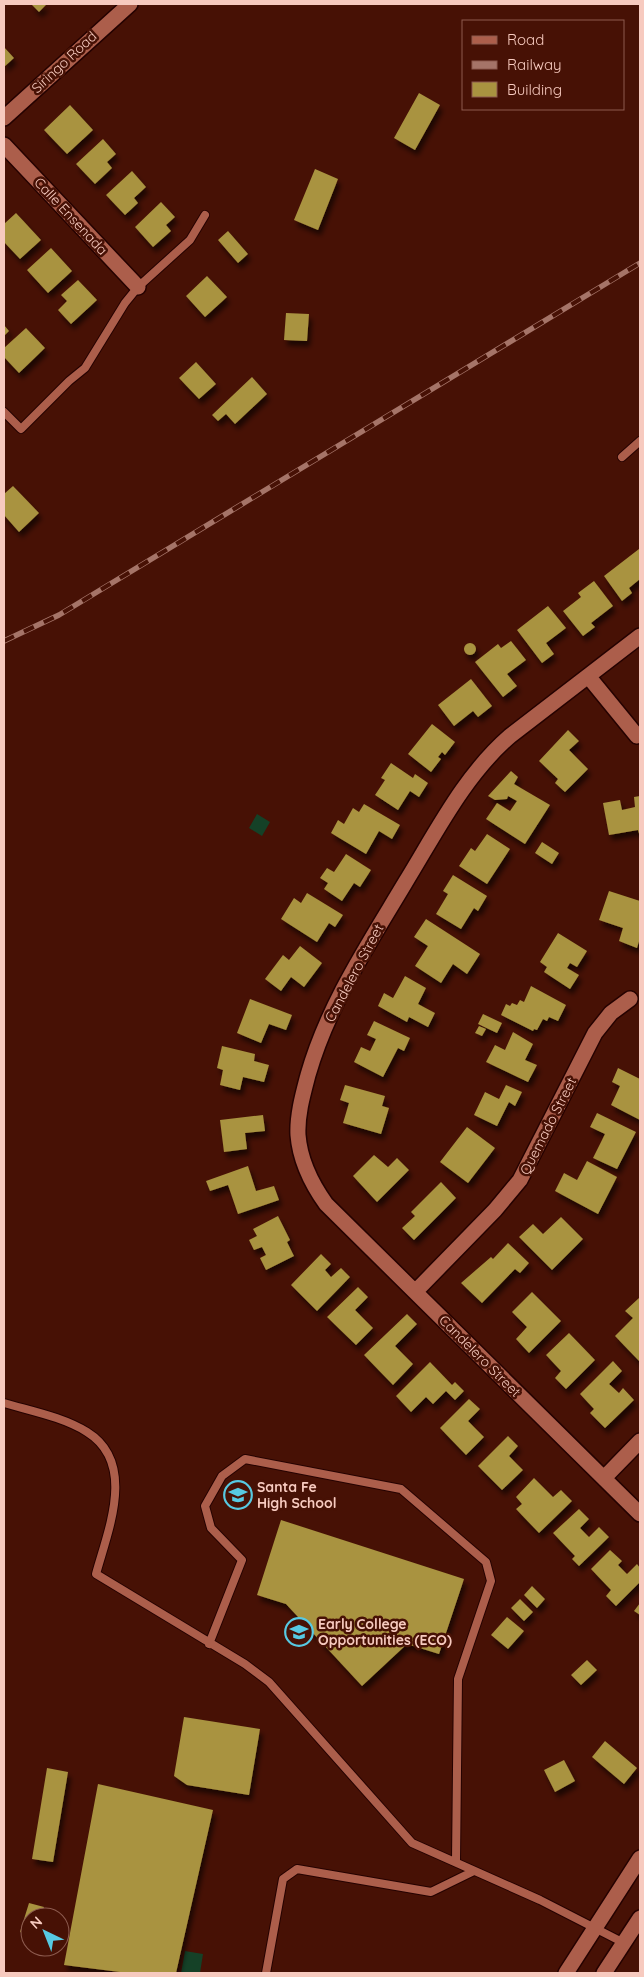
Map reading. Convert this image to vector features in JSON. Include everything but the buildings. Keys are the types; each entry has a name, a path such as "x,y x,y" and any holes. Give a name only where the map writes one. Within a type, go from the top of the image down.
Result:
{"street":[{"name":"Siringo Road","path":"4,118 125,4"},
{"name":"Calle Ensenada","path":"4,146 138,288"},
{"name":"Candelero Street","path":"640,636 510,736 493,751 465,785 348,978 320,1039 303,1092 298,1134 300,1152 315,1188 326,1204 640,1514"},
{"path":"588,676 637,736"},
{"name":"Quemado Street","path":"415,1292 495,1210 520,1180 595,1033 611,1013 630,999"},
{"path":"604,1478 640,1441"},
{"path":"566,1973 640,1858"},
{"path":"604,1973 640,1918"}],"lane":[{"path":"4,412 21,429 62,387 85,368 120,310 138,288 190,240 205,215"},
{"path":"622,457 640,440"},
{"path":"4,1403 73,1425 88,1433 107,1454 117,1484 115,1506 96,1574 245,1664 269,1682 412,1843 456,1861 624,1943"},
{"path":"209,1644 242,1560 211,1528 205,1506 222,1476 245,1459 401,1489 486,1562 491,1581 458,1679 456,1861"},
{"path":"266,1973 283,1879 297,1868 431,1892 474,1871"}],"green space":[{"path":"257,814 270,822 262,836 249,828"},
{"path":"185,1951 203,1954 200,1973 181,1973"}],"railway":[{"path":"4,641 59,615 640,263"}],"place":[{"name":"Santa Fe High School","path":"238,1495"},
{"name":"Early College Opportunities (ECO)","path":"299,1632"}]}
